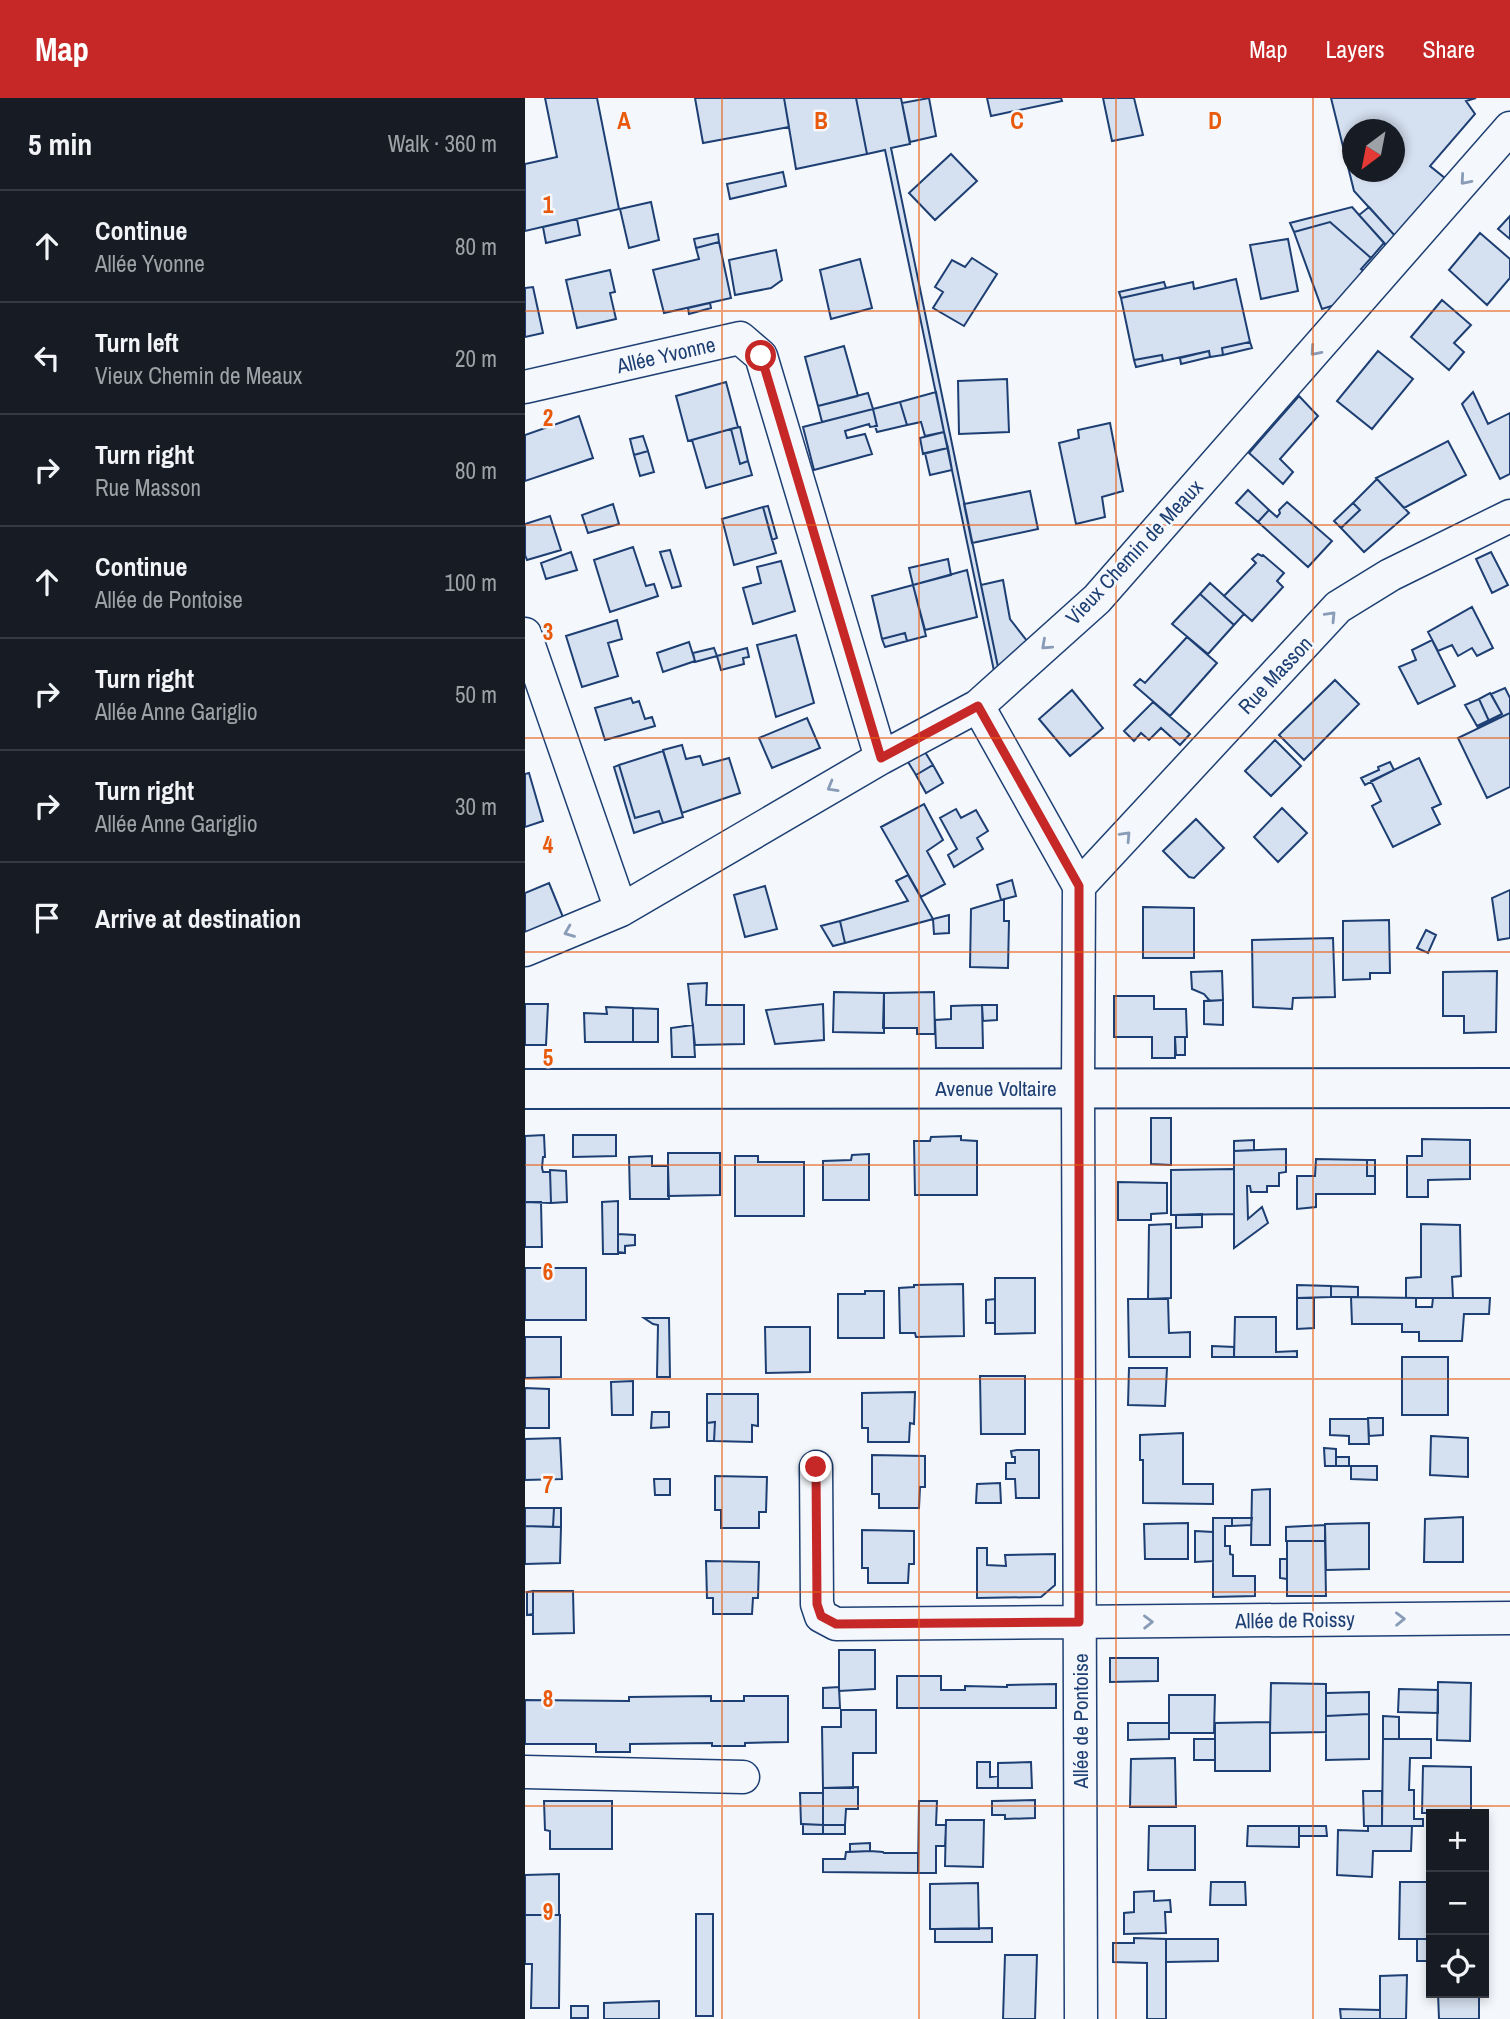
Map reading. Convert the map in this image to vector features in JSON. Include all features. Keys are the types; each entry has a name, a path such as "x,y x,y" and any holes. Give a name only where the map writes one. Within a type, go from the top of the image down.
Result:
{"street":[{"name":"Vieux Chemin de Meaux","path":"525,950 621,910 881,758 978,706 1097,599 1510,128"},
{"name":"Allée Yvonne","path":"525,387 740,338 761,356 881,758"},
{"name":"Rue Masson","path":"1079,886 1338,607 1390,575 1510,516"},
{"path":"525,634 621,910"},
{"path":"978,706 1079,886 1078,1088"},
{"name":"Allée de Pontoise","path":"1078,1088 1081,2019"},
{"name":"Avenue Voltaire","path":"525,1089 1510,1088"},
{"name":"Allée de Roissy","path":"816,1467 817,1604 821,1616 836,1624 1510,1618"},
{"path":"525,1772 743,1777"}],"building":[{"path":"545,98 597,98 619,209 525,231 525,164 557,157"},
{"path":"695,98 784,98 789,127 703,143"},
{"path":"784,98 856,98 867,154 796,169"},
{"path":"856,98 901,98 910,144 891,148 998,667 994,671 885,150 867,154"},
{"path":"929,98 936,136 910,142 902,103"},
{"path":"987,98 1061,98 1062,101 991,116"},
{"path":"1103,98 1134,98 1143,135 1112,141"},
{"path":"1331,98 1476,98 1466,101 1475,114 1430,166 1446,179 1396,237 1354,191 1352,182 1405,182 1405,119 1342,119 1342,142"},
{"path":"951,154 977,181 935,220 909,193"},
{"path":"783,172 786,186 730,199 727,184"},
{"path":"651,202 659,240 629,248 620,209"},
{"path":"1352,207 1384,243 1371,258 1330,222 1294,232 1290,223"},
{"path":"1369,207 1396,237 1387,246 1359,215"},
{"path":"1510,216 1510,239 1498,229"},
{"path":"577,219 580,235 546,243 543,227"},
{"path":"1330,222 1371,258 1361,269 1365,272 1338,304 1322,309 1294,232"},
{"path":"1480,233 1510,259 1510,278 1487,305 1449,270"},
{"path":"718,234 719,242 696,248 694,239"},
{"path":"1288,239 1298,291 1261,299 1250,245"},
{"path":"719,242 731,298 664,313 653,270 699,259 696,248"},
{"path":"776,250 782,280 771,288 735,295 729,260"},
{"path":"972,258 997,274 964,326 933,308 943,292 935,287 952,260 965,267"},
{"path":"860,259 872,308 831,319 820,270"},
{"path":"610,270 615,292 610,293 616,319 577,328 566,280"},
{"path":"1236,279 1250,342 1222,348 1223,355 1210,357 1209,351 1163,361 1162,355 1134,360 1121,298 1193,282 1194,289"},
{"path":"1164,282 1166,288 1121,298 1119,292"},
{"path":"533,287 543,333 525,337 525,288"},
{"path":"1442,300 1471,325 1454,343 1464,352 1449,370 1411,337"},
{"path":"710,303 711,308 689,314 688,308"},
{"path":"1250,342 1252,348 1223,355 1222,348"},
{"path":"844,346 858,396 818,406 805,357"},
{"path":"1209,351 1210,357 1181,364 1180,358"},
{"path":"1378,351 1413,379 1372,429 1337,401"},
{"path":"1162,355 1163,361 1136,367 1134,360"},
{"path":"1007,379 1009,432 959,434 958,381"},
{"path":"726,382 738,427 688,441 676,396"},
{"path":"936,392 944,432 925,436 921,422 907,425 900,402"},
{"path":"1473,392 1488,424 1510,413 1510,474 1500,479 1462,404"},
{"path":"868,393 873,409 822,422 818,406"},
{"path":"1299,396 1318,416 1280,459 1293,472 1283,484 1249,453"},
{"path":"900,402 907,425 877,432 873,409"},
{"path":"873,409 877,426 870,427 869,424 845,431 847,438 865,434 872,454 814,470 803,427"},
{"path":"579,416 593,458 525,481 525,435"},
{"path":"1110,423 1123,491 1102,497 1105,517 1076,524 1059,443 1079,438 1078,430"},
{"path":"740,427 748,461 740,464 731,429"},
{"path":"731,429 740,464 748,461 752,475 706,488 692,440"},
{"path":"944,432 948,448 923,454 920,438"},
{"path":"643,436 648,451 634,455 630,439"},
{"path":"1448,441 1466,475 1404,508 1376,478"},
{"path":"948,448 952,470 930,475 925,453"},
{"path":"648,451 654,472 640,476 634,455"},
{"path":"1377,479 1409,513 1364,552 1341,528 1360,510 1353,503"},
{"path":"1248,490 1269,510 1258,522 1236,503"},
{"path":"1030,491 1038,529 972,543 964,504"},
{"path":"1287,502 1332,541 1308,567 1258,522 1269,510 1277,517 1279,510"},
{"path":"1353,503 1360,510 1341,528 1334,521"},
{"path":"613,504 619,524 588,533 582,515"},
{"path":"768,506 777,538 772,540 763,507"},
{"path":"763,507 776,553 734,565 722,519"},
{"path":"550,516 561,550 527,560 525,524"},
{"path":"633,547 646,586 654,584 658,596 610,612 594,560"},
{"path":"670,550 681,586 672,588 660,552"},
{"path":"571,552 577,570 546,579 541,563"},
{"path":"1491,552 1508,585 1492,593 1476,559"},
{"path":"1258,554 1263,555 1284,573 1277,581 1283,587 1252,621 1224,596 1256,563 1252,559"},
{"path":"948,559 951,575 913,585 909,568"},
{"path":"781,561 795,611 753,624 743,588 761,583 757,567"},
{"path":"967,570 977,617 925,630 913,585"},
{"path":"1003,580 1010,619 1027,641 998,667 981,585"},
{"path":"1210,583 1244,614 1234,625 1200,594"},
{"path":"913,585 926,636 907,641 905,633 882,639 872,596"},
{"path":"1200,594 1234,625 1208,654 1172,624"},
{"path":"1472,607 1493,648 1477,656 1472,648 1458,656 1452,645 1438,651 1428,632"},
{"path":"617,620 622,639 608,643 618,676 582,687 566,636"},
{"path":"905,633 907,641 885,647 882,639"},
{"path":"796,635 814,703 776,717 757,645"},
{"path":"1187,637 1217,663 1170,716 1134,685 1140,679 1145,683"},
{"path":"1432,640 1455,686 1418,704 1399,667 1416,660 1412,650"},
{"path":"689,642 695,661 663,672 657,653"},
{"path":"714,648 717,656 695,662 693,653"},
{"path":"747,648 749,657 743,658 744,664 721,670 717,656"},
{"path":"1335,680 1359,704 1304,760 1279,735"},
{"path":"1505,688 1510,698 1510,713 1478,728 1477,726 1502,714 1491,694"},
{"path":"1072,690 1103,728 1070,756 1039,719"},
{"path":"1490,693 1502,714 1489,721 1479,699"},
{"path":"631,698 633,703 639,701 645,719 652,717 655,726 605,740 595,708"},
{"path":"1479,699 1489,721 1477,726 1465,705"},
{"path":"1153,702 1190,734 1180,745 1161,728 1149,740 1141,733 1134,741 1124,731"},
{"path":"1510,713 1510,787 1487,798 1458,738"},
{"path":"807,718 820,748 772,768 759,738"},
{"path":"1275,740 1301,766 1271,796 1245,771"},
{"path":"682,745 686,759 700,756 703,765 729,758 740,793 682,813 663,750"},
{"path":"663,751 683,817 663,823 659,811 635,818 619,765"},
{"path":"925,752 933,765 916,775 908,762"},
{"path":"1419,758 1441,804 1432,808 1440,824 1393,847 1372,806 1381,801 1371,781"},
{"path":"1390,762 1394,770 1365,785 1361,778"},
{"path":"619,765 635,818 659,811 663,823 634,833 614,767"},
{"path":"933,765 943,783 926,793 916,775"},
{"path":"529,773 543,821 525,827 525,774"},
{"path":"924,804 943,840 927,851 945,884 921,897 881,827"},
{"path":"1282,808 1307,833 1278,862 1254,837"},
{"path":"956,809 961,818 976,810 988,831 977,838 983,849 954,867 948,855 957,849 940,818"},
{"path":"1196,819 1224,848 1194,878 1189,877 1163,851"},
{"path":"908,875 933,919 845,943 840,921 908,901 896,881"},
{"path":"1012,880 1016,896 1001,900 997,885"},
{"path":"549,883 565,922 525,938 525,893"},
{"path":"765,886 777,929 745,937 734,895"},
{"path":"1510,890 1510,938 1498,940 1492,898"},
{"path":"1004,899 1004,921 1009,921 1008,968 970,967 971,909"},
{"path":"1143,907 1194,908 1194,958 1143,958"},
{"path":"949,915 949,933 934,934 933,919"},
{"path":"1389,920 1390,973 1370,973 1370,979 1343,980 1343,921"},
{"path":"840,921 845,943 833,946 821,926"},
{"path":"1426,930 1436,935 1428,953 1417,948"},
{"path":"1333,938 1335,997 1293,998 1292,1009 1253,1007 1252,940"},
{"path":"1222,971 1223,1000 1210,1001 1204,994 1192,989 1191,972"},
{"path":"1497,971 1496,1032 1464,1033 1464,1016 1443,1016 1443,972"},
{"path":"707,983 706,1005 744,1005 744,1044 695,1045 688,984"},
{"path":"834,992 884,993 884,1033 833,1032"},
{"path":"934,992 935,1034 917,1034 917,1028 883,1028 884,993"},
{"path":"1114,996 1154,996 1154,1009 1186,1009 1187,1037 1175,1037 1175,1058 1152,1058 1152,1037 1114,1037"},
{"path":"1223,1000 1223,1025 1204,1024 1204,1001"},
{"path":"525,1004 548,1004 546,1045 525,1045"},
{"path":"823,1004 824,1040 775,1044 766,1010"},
{"path":"982,1005 997,1005 997,1020 983,1021"},
{"path":"982,1005 983,1048 936,1048 935,1020 951,1019 951,1006"},
{"path":"606,1007 633,1008 633,1042 585,1042 584,1013 607,1014"},
{"path":"633,1008 658,1009 658,1042 633,1042"},
{"path":"693,1025 695,1057 672,1057 671,1028"},
{"path":"1175,1037 1185,1037 1185,1055 1176,1055"},
{"path":"1151,1118 1171,1118 1171,1165 1151,1164"},
{"path":"544,1135 545,1157 542,1168 543,1172 550,1172 551,1203 525,1202 525,1136"},
{"path":"573,1135 616,1135 616,1156 573,1157"},
{"path":"961,1136 961,1140 977,1141 977,1195 915,1195 914,1141 930,1141 931,1137"},
{"path":"1422,1139 1470,1140 1470,1179 1428,1180 1428,1197 1407,1197 1407,1156 1422,1156"},
{"path":"1254,1140 1254,1150 1234,1151 1234,1141"},
{"path":"1286,1149 1286,1172 1279,1173 1279,1186 1267,1186 1267,1192 1251,1192 1250,1186 1247,1186 1248,1219 1262,1207 1268,1223 1234,1248 1234,1151"},
{"path":"668,1153 720,1153 720,1195 668,1196"},
{"path":"869,1154 869,1200 823,1200 823,1161 851,1160 852,1155"},
{"path":"652,1156 652,1166 668,1166 669,1199 630,1199 629,1157"},
{"path":"735,1156 758,1156 758,1162 804,1162 804,1216 735,1216"},
{"path":"1316,1159 1367,1160 1367,1176 1375,1176 1375,1194 1316,1194 1316,1207 1297,1209 1297,1176 1315,1176"},
{"path":"1367,1160 1375,1160 1375,1176 1367,1176"},
{"path":"1234,1169 1234,1214 1171,1215 1171,1170"},
{"path":"550,1170 566,1171 567,1202 551,1203"},
{"path":"1118,1182 1167,1183 1167,1213 1151,1214 1151,1220 1118,1220"},
{"path":"618,1201 618,1254 603,1254 602,1202"},
{"path":"525,1202 541,1202 542,1247 525,1247"},
{"path":"1202,1214 1202,1227 1176,1228 1176,1215"},
{"path":"1171,1224 1171,1298 1148,1299 1149,1225"},
{"path":"1421,1224 1460,1225 1461,1276 1452,1277 1453,1298 1406,1298 1406,1278 1421,1277"},
{"path":"618,1234 635,1235 635,1245 625,1246 625,1253 618,1252"},
{"path":"525,1268 586,1268 586,1320 525,1320"},
{"path":"995,1278 1035,1278 1035,1333 995,1334"},
{"path":"963,1284 964,1336 916,1337 915,1333 900,1333 899,1288"},
{"path":"1297,1285 1331,1286 1331,1297 1297,1298"},
{"path":"1331,1286 1358,1287 1358,1297 1331,1297"},
{"path":"865,1291 884,1291 884,1338 838,1338 838,1294 865,1294"},
{"path":"1351,1297 1416,1298 1416,1307 1432,1307 1433,1298 1490,1298 1489,1314 1464,1314 1462,1341 1419,1341 1419,1332 1402,1332 1402,1324 1352,1324"},
{"path":"1297,1298 1314,1298 1314,1328 1297,1329"},
{"path":"995,1299 995,1323 986,1323 986,1300"},
{"path":"1128,1299 1168,1299 1169,1333 1190,1332 1190,1357 1129,1357"},
{"path":"1235,1317 1276,1317 1276,1352 1297,1351 1297,1357 1234,1357"},
{"path":"644,1318 669,1318 670,1377 657,1377 658,1325"},
{"path":"765,1327 810,1327 810,1372 766,1373"},
{"path":"525,1337 561,1337 561,1377 525,1378"},
{"path":"1212,1346 1234,1347 1234,1357 1212,1357"},
{"path":"1402,1357 1448,1357 1448,1415 1402,1415"},
{"path":"1129,1368 1167,1368 1165,1406 1128,1405"},
{"path":"980,1376 1025,1376 1025,1434 981,1434"},
{"path":"633,1381 633,1415 612,1415 611,1382"},
{"path":"525,1388 549,1389 549,1428 525,1428"},
{"path":"915,1392 914,1424 910,1423 909,1442 868,1442 868,1428 862,1428 862,1393"},
{"path":"707,1394 758,1394 758,1426 752,1425 752,1442 714,1441 715,1422 707,1423"},
{"path":"652,1412 669,1412 669,1427 651,1428"},
{"path":"1368,1418 1383,1418 1383,1435 1369,1436"},
{"path":"1330,1419 1368,1419 1369,1444 1349,1444 1349,1436 1330,1435"},
{"path":"715,1422 714,1441 707,1441 707,1423"},
{"path":"1183,1433 1183,1484 1213,1484 1213,1504 1143,1503 1140,1435"},
{"path":"1431,1436 1468,1438 1468,1477 1430,1475"},
{"path":"560,1438 562,1479 525,1480 525,1439"},
{"path":"1324,1448 1336,1449 1336,1466 1325,1466"},
{"path":"1039,1450 1039,1498 1016,1498 1015,1479 1006,1479 1006,1463 1015,1463 1011,1451"},
{"path":"872,1455 925,1456 925,1487 920,1487 919,1508 879,1508 879,1494 872,1494"},
{"path":"1336,1457 1349,1457 1349,1466 1336,1466"},
{"path":"1351,1466 1377,1466 1377,1480 1351,1479"},
{"path":"715,1476 767,1477 766,1512 759,1512 759,1528 721,1528 721,1510 715,1510"},
{"path":"654,1479 670,1479 670,1495 655,1495"},
{"path":"1000,1483 1001,1503 976,1503 977,1484"},
{"path":"1270,1489 1270,1545 1251,1545 1252,1490"},
{"path":"525,1508 554,1508 553,1527 525,1526"},
{"path":"554,1508 561,1508 561,1527 553,1527"},
{"path":"1463,1517 1463,1562 1424,1562 1425,1519"},
{"path":"1213,1518 1232,1518 1232,1526 1225,1526 1225,1546 1230,1546 1230,1554 1233,1555 1233,1576 1255,1576 1255,1596 1213,1597"},
{"path":"1232,1518 1252,1518 1251,1525 1232,1526"},
{"path":"1188,1523 1188,1559 1145,1559 1144,1524"},
{"path":"1369,1523 1369,1569 1326,1570 1325,1524"},
{"path":"1325,1525 1325,1541 1286,1541 1286,1527"},
{"path":"525,1526 561,1527 560,1563 525,1564"},
{"path":"862,1530 914,1531 914,1564 909,1564 908,1583 868,1583 868,1568 862,1568"},
{"path":"1195,1531 1213,1532 1213,1561 1195,1562"},
{"path":"1287,1541 1325,1541 1326,1596 1287,1596"},
{"path":"977,1548 987,1548 987,1565 1006,1566 1005,1555 1055,1554 1055,1585 1041,1597 977,1598"},
{"path":"1280,1559 1287,1559 1287,1579 1280,1578"},
{"path":"706,1561 759,1562 758,1598 753,1598 752,1614 713,1614 713,1598 707,1598"},
{"path":"533,1591 533,1614 527,1615 527,1592"},
{"path":"533,1591 573,1591 574,1633 533,1634"},
{"path":"839,1650 875,1650 875,1689 839,1691"},
{"path":"1110,1658 1158,1658 1158,1681 1110,1682"},
{"path":"897,1676 941,1676 941,1690 965,1690 965,1686 1056,1684 1056,1708 897,1708"},
{"path":"1438,1682 1471,1683 1470,1741 1437,1740"},
{"path":"1271,1683 1326,1684 1326,1732 1270,1733"},
{"path":"839,1687 840,1708 823,1708 823,1688"},
{"path":"1399,1689 1438,1690 1438,1713 1398,1712"},
{"path":"1369,1692 1369,1714 1326,1716 1326,1693"},
{"path":"1169,1695 1215,1695 1214,1733 1169,1733"},
{"path":"711,1696 711,1701 744,1701 744,1696 788,1696 788,1742 745,1743 745,1746 712,1746 712,1743 630,1744 630,1752 596,1752 596,1744 525,1744 525,1700 629,1701 629,1697"},
{"path":"841,1710 876,1710 876,1753 853,1753 853,1788 823,1788 822,1727 841,1727"},
{"path":"1369,1714 1369,1759 1326,1760 1326,1716"},
{"path":"1383,1716 1399,1717 1399,1739 1383,1739"},
{"path":"1270,1722 1270,1771 1215,1771 1215,1723"},
{"path":"1128,1723 1169,1723 1169,1739 1128,1740"},
{"path":"1194,1739 1215,1739 1215,1760 1194,1760"},
{"path":"1383,1739 1431,1739 1431,1758 1410,1758 1409,1790 1414,1790 1414,1819 1423,1819 1423,1826 1382,1826"},
{"path":"1175,1758 1176,1807 1130,1807 1131,1759"},
{"path":"977,1762 990,1762 990,1777 998,1776 998,1788 977,1788"},
{"path":"1031,1762 1032,1788 998,1788 998,1763"},
{"path":"1423,1766 1471,1767 1471,1809 1426,1809 1426,1813 1422,1813"},
{"path":"858,1787 858,1809 846,1809 845,1825 823,1825 823,1788"},
{"path":"1363,1791 1382,1791 1382,1826 1364,1826"},
{"path":"800,1793 823,1793 823,1825 801,1824"},
{"path":"1035,1800 1035,1818 1005,1819 1005,1815 992,1815 992,1801"},
{"path":"544,1801 612,1801 612,1849 550,1849 550,1831 545,1830"},
{"path":"919,1801 937,1801 936,1825 946,1825 945,1846 936,1846 936,1873 918,1873"},
{"path":"946,1820 984,1820 983,1867 945,1866"},
{"path":"803,1824 823,1825 823,1834 803,1834"},
{"path":"823,1825 845,1825 845,1834 823,1834"},
{"path":"1149,1826 1195,1826 1195,1870 1148,1870"},
{"path":"1248,1826 1299,1826 1299,1847 1247,1846"},
{"path":"1299,1826 1326,1826 1327,1836 1299,1836"},
{"path":"1368,1826 1412,1826 1411,1851 1373,1851 1372,1877 1337,1875 1338,1830 1368,1831"},
{"path":"870,1843 870,1851 850,1852 850,1844"},
{"path":"846,1852 918,1853 918,1873 823,1872 823,1859 845,1859"},
{"path":"559,1874 559,1915 525,1915 525,1875"},
{"path":"1211,1882 1245,1882 1246,1905 1210,1905"},
{"path":"1400,1882 1426,1882 1426,1939 1399,1939"},
{"path":"978,1883 979,1929 930,1929 930,1884"},
{"path":"1154,1891 1154,1901 1170,1900 1171,1912 1165,1912 1166,1933 1124,1934 1124,1913 1134,1912 1134,1892"},
{"path":"696,1914 713,1914 713,2016 696,2016"},
{"path":"525,1915 560,1915 559,2008 531,2008 532,1964 525,1964"},
{"path":"992,1928 992,1942 935,1942 935,1929"},
{"path":"1134,1938 1166,1939 1166,2019 1147,2019 1147,1963 1113,1962 1113,1943 1134,1943"},
{"path":"1166,1939 1218,1939 1218,1961 1166,1962"},
{"path":"1417,1939 1426,1939 1426,1961 1417,1961"},
{"path":"1005,1955 1037,1955 1035,2019 1003,2019"},
{"path":"1407,1975 1406,2019 1380,2019 1380,1976"},
{"path":"1438,1998 1479,1998 1479,2019 1439,2019"},
{"path":"659,2001 659,2019 604,2019 604,2003"},
{"path":"571,2006 588,2006 588,2018 571,2018"},
{"path":"1340,2009 1380,2010 1380,2019 1341,2019"}],"route":[{"path":"761,356 881,758 978,706 1079,886 1079,1622 836,1624 821,1616 817,1604 816,1467"}]}
